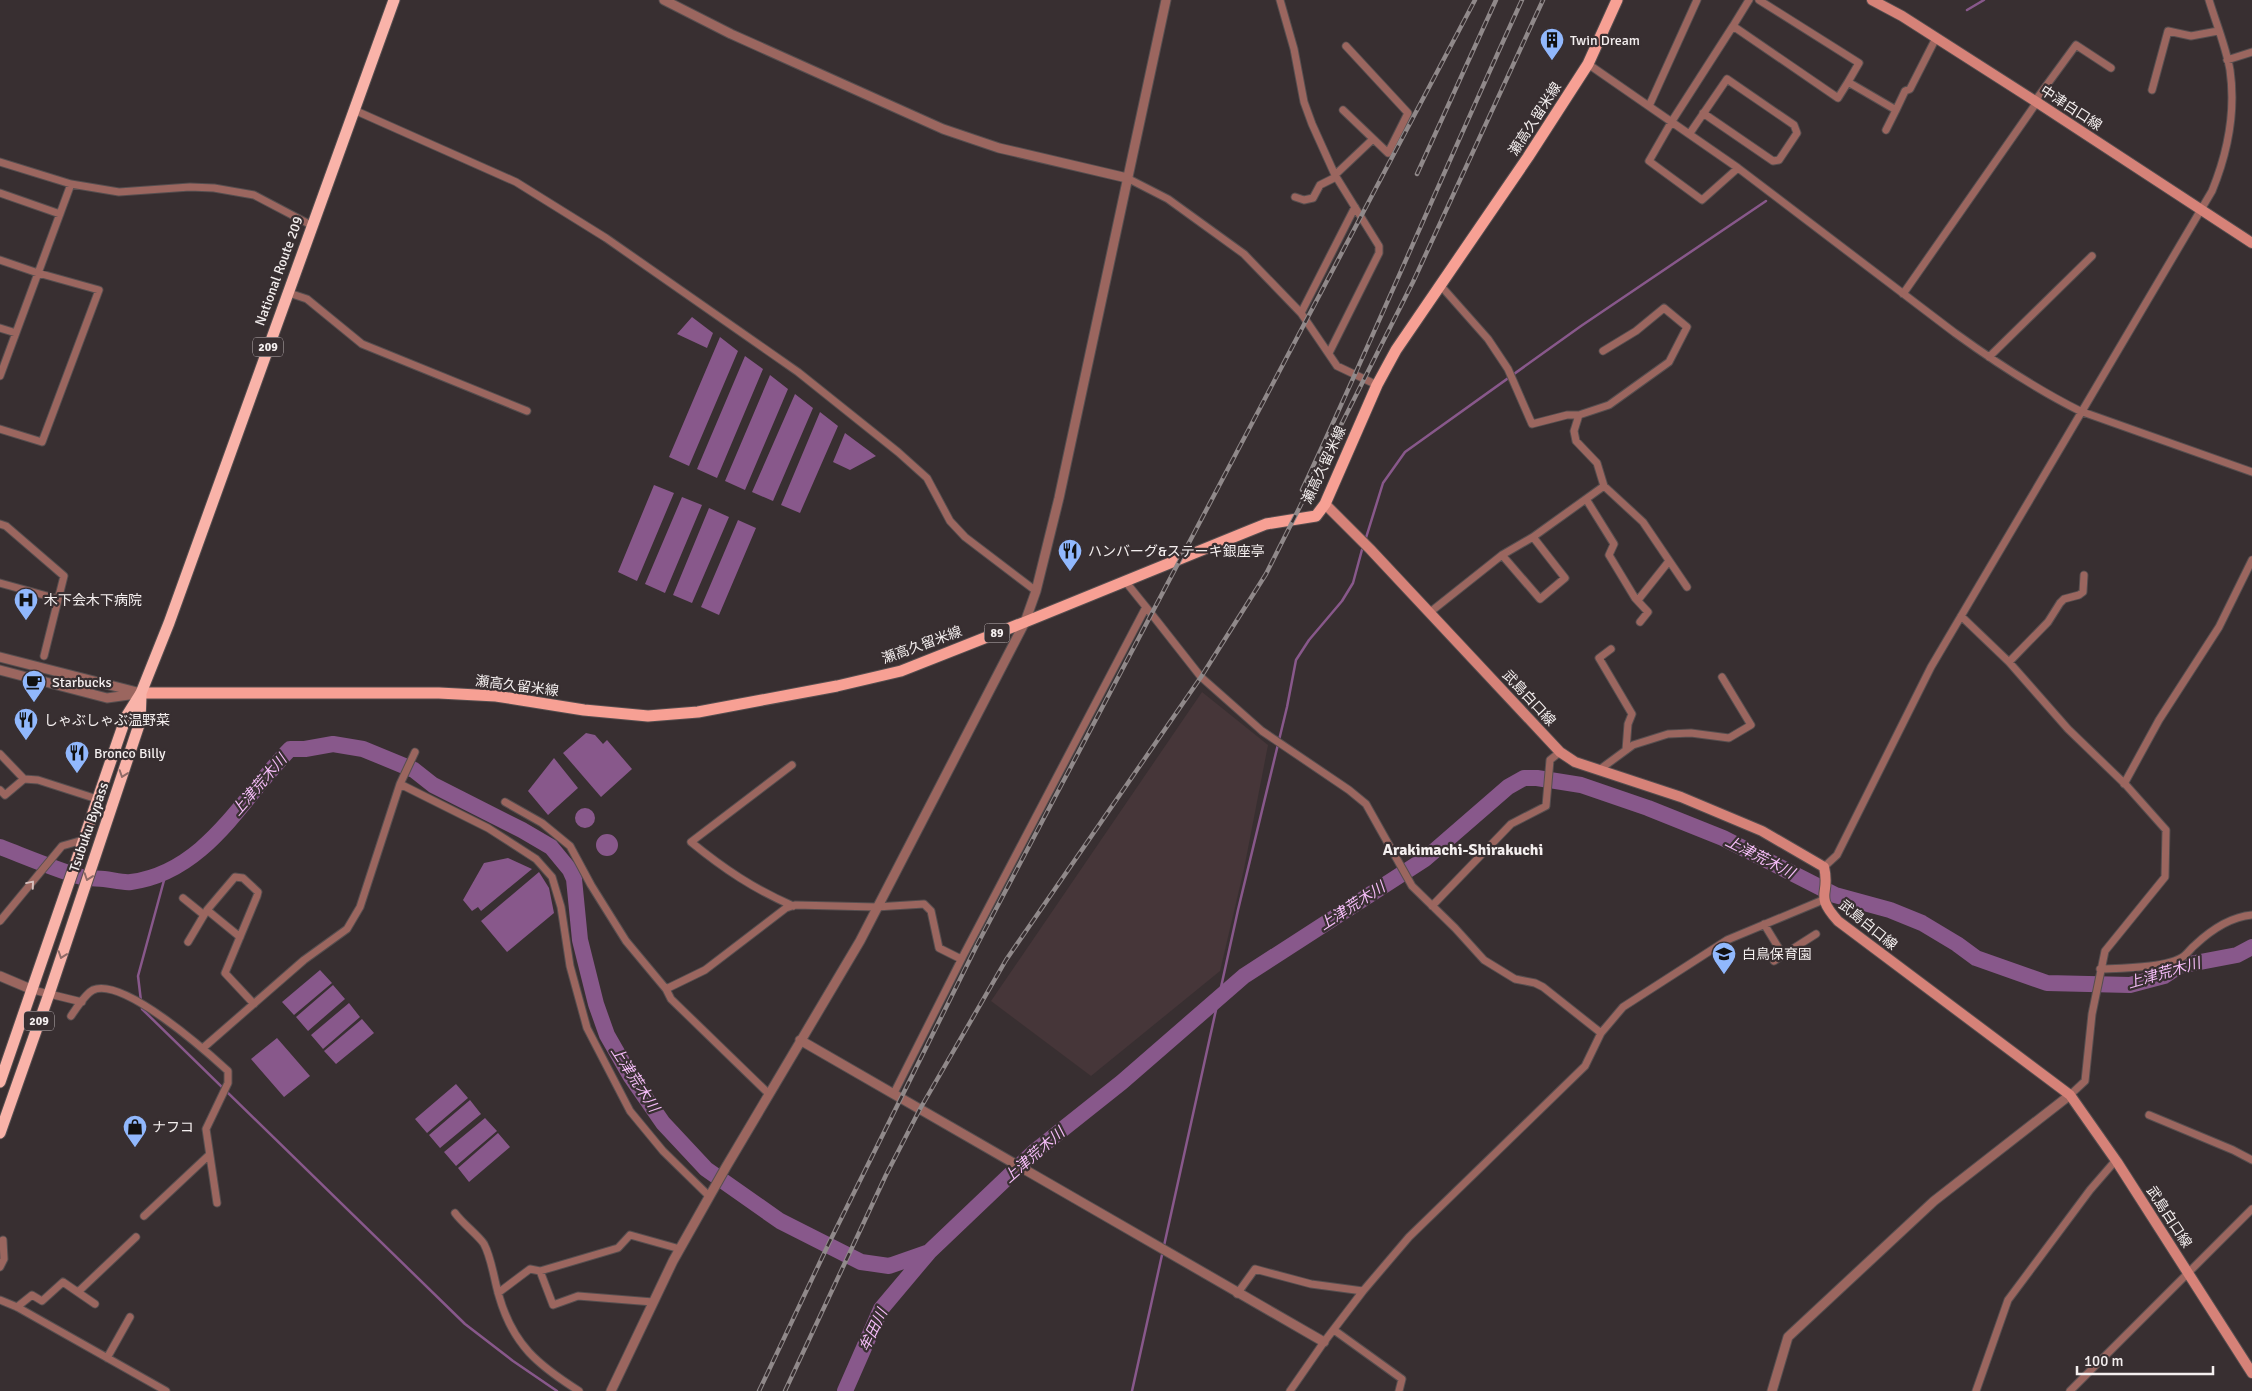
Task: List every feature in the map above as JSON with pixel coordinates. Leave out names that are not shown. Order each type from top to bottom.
[{"type":"highway","name":"National Route 209","points":[[141,693],[169,623],[289,292],[311,225],[394,0]]},
{"type":"highway","name":"Tsubuku Bypass","points":[[0,1082],[126,717],[141,693]]},
{"type":"highway","name":"Tsubuku Bypass","points":[[0,1133],[78,909],[140,722],[141,693]]},
{"type":"main road","name":"瀬高久留米線","points":[[141,693],[439,693],[496,696],[584,710],[648,716],[698,712],[837,686],[901,671],[1266,524],[1316,516],[1325,504],[1377,385],[1403,339],[1441,286],[1588,64],[1617,0]]},
{"type":"main road","name":"中津白口線","points":[[1877,1],[2036,101],[2252,243]]},
{"type":"main road","name":"武島白口線","points":[[1325,504],[1370,549],[1560,752],[1575,762],[1682,797],[1762,831],[1825,871],[1823,900],[1838,921],[2070,1095],[2116,1160],[2252,1373]]},
{"type":"street","points":[[664,0],[740,38],[943,129],[999,148],[1127,178],[1168,199],[1236,248],[1301,313],[1337,366],[1377,385]]},
{"type":"street","points":[[611,1391],[680,1248],[800,1040],[860,941],[1025,622],[1036,591],[1059,498],[1166,0]]},
{"type":"street","points":[[1280,0],[1294,49],[1304,102],[1336,176],[1379,246],[1378,253],[1329,353]]},
{"type":"street","points":[[1649,106],[1696,0]]},
{"type":"street","points":[[1738,168],[1702,200],[1649,161],[1672,121],[1749,0]]},
{"type":"street","points":[[1733,26],[1838,98],[1858,63],[1759,0]]},
{"type":"street","points":[[1825,871],[1837,855],[1862,809],[1931,666],[2200,208],[2212,191],[2221,170],[2233,115],[2227,60],[2208,0]]},
{"type":"street","points":[[2152,90],[2168,31],[2191,36],[2218,31]]},
{"type":"street","points":[[1886,130],[1905,91],[1910,89],[1936,38]]},
{"type":"street","points":[[1903,294],[2076,45],[2111,68]]},
{"type":"street","points":[[1343,110],[1388,153],[1408,113],[1346,46]]},
{"type":"street","points":[[2227,60],[2252,52]]},
{"type":"street","points":[[1588,64],[1738,168],[1989,357],[2056,399],[2080,412],[2252,472]]},
{"type":"street","points":[[1690,133],[1703,113],[1727,79],[1794,125],[1797,133],[1779,160],[1773,161],[1703,113]]},
{"type":"street","points":[[1848,82],[1896,110]]},
{"type":"street","points":[[354,110],[516,182],[606,238],[798,372],[898,452],[927,478],[950,521],[965,538],[1036,591]]},
{"type":"street","points":[[1296,197],[1304,200],[1313,198],[1320,185],[1336,176],[1373,139]]},
{"type":"street","points":[[0,162],[71,184],[119,192],[214,188],[254,196],[311,225]]},
{"type":"street","points":[[0,376],[71,184]]},
{"type":"street","points":[[0,193],[60,214]]},
{"type":"street","points":[[1301,313],[1355,206]]},
{"type":"street","points":[[1989,357],[2092,256]]},
{"type":"street","points":[[0,260],[99,290],[42,442],[0,429]]},
{"type":"street","points":[[1441,286],[1488,339],[1508,369],[1532,424],[1567,414],[1579,415],[1609,405],[1669,362],[1687,327],[1664,308],[1636,331],[1604,351]]},
{"type":"street","points":[[289,292],[307,299],[362,344],[527,411]]},
{"type":"street","points":[[0,328],[16,333]]},
{"type":"street","points":[[1579,415],[1574,431],[1576,441],[1597,463],[1604,486],[1643,522],[1687,587]]},
{"type":"street","points":[[1429,613],[1502,555],[1533,537],[1604,486]]},
{"type":"street","points":[[1586,499],[1614,544],[1609,555],[1648,612],[1640,622]]},
{"type":"street","points":[[0,524],[6,526],[64,576],[44,656]]},
{"type":"street","points":[[1502,555],[1540,599],[1565,578],[1533,537]]},
{"type":"street","points":[[2124,784],[2159,720],[2219,627],[2249,574],[2252,560]]},
{"type":"street","points":[[1638,600],[1669,562]]},
{"type":"street","points":[[2009,662],[2048,622],[2060,602],[2064,599],[2079,596],[2083,592],[2084,575]]},
{"type":"street","points":[[1125,581],[1201,677],[1262,731],[1349,790],[1366,804],[1412,886],[1484,960],[1515,979],[1535,983],[1543,987],[1601,1033]]},
{"type":"street","points":[[0,583],[58,599]]},
{"type":"street","points":[[894,1093],[1146,607]]},
{"type":"street","points":[[1772,1391],[1788,1337],[1934,1201],[2070,1095],[2085,1081],[2094,1008],[2105,951],[2164,877],[2166,830],[2124,784],[2068,729],[2009,662],[1961,616]]},
{"type":"street","points":[[1611,649],[1599,658],[1632,714],[1628,724],[1626,750]]},
{"type":"street","points":[[0,657],[141,693]]},
{"type":"street","points":[[0,670],[107,698],[141,693]]},
{"type":"street","points":[[1599,770],[1633,745],[1668,734],[1691,732],[1729,738],[1751,725],[1722,677]]},
{"type":"street","points":[[203,1048],[304,960],[347,929],[360,907],[400,784],[415,752]]},
{"type":"street","points":[[1432,906],[1510,824],[1546,806],[1550,760],[1560,752]]},
{"type":"street","points":[[0,754],[24,779],[38,780],[97,799]]},
{"type":"street","points":[[792,765],[691,842],[761,892],[793,906]]},
{"type":"street","points":[[0,790],[5,796],[24,779]]},
{"type":"street","points":[[400,784],[488,828],[536,859],[552,877],[562,907],[570,966],[586,1028],[630,1111],[663,1151],[709,1196]]},
{"type":"street","points":[[505,802],[542,823],[570,846],[591,886],[626,941],[666,989],[671,999],[769,1094]]},
{"type":"street","points":[[0,921],[62,846],[83,840]]},
{"type":"street","points":[[188,942],[205,912],[235,877],[243,878],[258,892],[225,974],[254,1004]]},
{"type":"street","points":[[183,898],[240,937]]},
{"type":"street","points":[[1290,1391],[1363,1291],[1409,1237],[1585,1066],[1601,1033],[1623,1007],[1727,940],[1823,900]]},
{"type":"street","points":[[666,989],[705,970],[786,908],[793,906],[878,907],[924,904],[931,911],[939,948],[962,959]]},
{"type":"street","points":[[2100,973],[2149,966],[2178,959],[2183,957],[2209,932],[2231,920],[2252,914]]},
{"type":"street","points":[[1764,924],[1783,955]]},
{"type":"street","points":[[1774,961],[1816,934]]},
{"type":"street","points":[[0,976],[33,990],[82,1002]]},
{"type":"street","points":[[71,1016],[92,991],[106,988],[154,1010],[203,1048],[228,1071],[228,1083],[206,1129],[217,1203]]},
{"type":"street","points":[[800,1040],[1237,1294],[1324,1342]]},
{"type":"street","points":[[2149,1115],[2252,1160]]},
{"type":"street","points":[[144,1216],[209,1155]]},
{"type":"street","points":[[1976,1391],[2008,1300],[2090,1190],[2116,1160]]},
{"type":"street","points":[[2070,1391],[2252,1209]]},
{"type":"street","points":[[455,1213],[465,1226],[483,1243],[498,1293],[516,1336],[526,1351],[542,1367],[579,1391]]},
{"type":"street","points":[[498,1293],[530,1269],[540,1271],[618,1248],[630,1235],[680,1248]]},
{"type":"street","points":[[78,1292],[136,1236]]},
{"type":"street","points":[[0,1267],[4,1259],[3,1240]]},
{"type":"street","points":[[1237,1294],[1255,1269],[1311,1284],[1363,1291]]},
{"type":"street","points":[[540,1271],[553,1305],[578,1296],[653,1302]]},
{"type":"street","points":[[17,1307],[32,1295],[42,1300],[63,1282],[95,1304]]},
{"type":"street","points":[[0,1300],[17,1307],[107,1358],[154,1388],[166,1391]]},
{"type":"street","points":[[107,1358],[130,1317]]},
{"type":"street","points":[[1334,1330],[1402,1379],[1399,1391]]},
{"type":"shaded area","points":[[692,317],[713,333],[707,348],[677,334]]},
{"type":"shaded area","points":[[720,337],[738,351],[689,466],[669,457]]},
{"type":"shaded area","points":[[745,356],[763,369],[717,478],[697,469]]},
{"type":"shaded area","points":[[770,375],[788,389],[745,490],[725,481]]},
{"type":"shaded area","points":[[795,394],[813,408],[773,501],[752,492]]},
{"type":"shaded area","points":[[820,412],[838,426],[800,513],[781,505]]},
{"type":"shaded area","points":[[845,433],[876,456],[850,470],[833,462]]},
{"type":"shaded area","points":[[654,485],[674,493],[637,581],[618,572]]},
{"type":"shaded area","points":[[682,497],[702,505],[665,593],[645,584]]},
{"type":"shaded area","points":[[709,508],[729,517],[692,603],[673,595]]},
{"type":"shaded area","points":[[738,520],[756,528],[719,615],[701,607]]},
{"type":"shaded area","points":[[1202,692],[1268,745],[1244,869],[1220,971],[1091,1076],[991,1001]]},
{"type":"shaded area","points":[[586,733],[595,735],[603,744],[607,740],[632,769],[601,797],[563,753]]},
{"type":"shaded area","points":[[554,758],[578,788],[548,815],[528,791]]},
{"type":"shaded area","points":[[585,808],[592,811],[595,818],[592,825],[585,828],[578,825],[575,818],[578,811]]},
{"type":"shaded area","points":[[607,834],[615,837],[618,845],[615,853],[607,856],[599,853],[596,845],[599,837]]},
{"type":"shaded area","points":[[508,858],[532,869],[481,911],[478,907],[472,911],[463,900],[484,863]]},
{"type":"shaded area","points":[[539,872],[549,888],[554,913],[507,952],[481,921]]},
{"type":"shaded area","points":[[320,970],[332,983],[294,1015],[282,1002]]},
{"type":"shaded area","points":[[333,985],[345,999],[308,1031],[296,1017]]},
{"type":"shaded area","points":[[349,1003],[360,1017],[323,1049],[311,1035]]},
{"type":"shaded area","points":[[362,1019],[374,1033],[336,1064],[324,1051]]},
{"type":"shaded area","points":[[277,1038],[310,1076],[284,1097],[251,1059]]},
{"type":"shaded area","points":[[456,1084],[468,1098],[427,1133],[415,1119]]},
{"type":"shaded area","points":[[470,1100],[481,1114],[440,1148],[429,1135]]},
{"type":"shaded area","points":[[485,1118],[497,1131],[456,1166],[444,1152]]},
{"type":"shaded area","points":[[498,1133],[510,1147],[469,1182],[458,1168]]},
{"type":"waterway","points":[[1967,10],[1984,0]]},
{"type":"waterway","points":[[1365,541],[1383,483],[1405,452],[1581,326],[1766,201]]},
{"type":"waterway","points":[[1132,1391],[1238,910],[1287,707],[1296,660],[1309,640],[1342,601],[1353,583],[1363,546]]},
{"type":"waterway","name":"上津荒木川","points":[[0,847],[81,877],[131,882],[157,875],[181,864],[202,848],[221,830],[290,749],[305,749],[333,744],[363,749],[414,770],[433,785],[522,830],[551,847],[570,870],[574,879],[580,940],[596,1004],[607,1035],[631,1077],[663,1123],[706,1169],[780,1221],[861,1262],[889,1266],[929,1252],[1034,1152],[1122,1082],[1244,976],[1425,859],[1508,787],[1524,778],[1537,778],[1581,785],[1648,808],[1723,838],[1835,895],[1890,910],[1922,923],[1976,958],[2047,983],[2130,985],[2164,976],[2179,966],[2237,955],[2252,947]]},
{"type":"waterway","points":[[141,1001],[138,976],[166,873]]},
{"type":"waterway","points":[[142,1006],[142,1009],[465,1324],[513,1361],[557,1391]]},
{"type":"waterway","name":"牟田川","points":[[845,1391],[881,1309],[929,1252]]},
{"type":"railway","points":[[759,1391],[829,1243],[977,945],[1475,0]]},
{"type":"railway","points":[[1417,174],[1496,0]]},
{"type":"railway","points":[[1302,490],[1522,0]]},
{"type":"railway","points":[[785,1391],[886,1175],[920,1109],[1006,960],[1201,677],[1266,574],[1413,282],[1543,0]]},
{"type":"place","name":"Twin Dream","points":[[1552,61]]},
{"type":"place","name":"ハンバーグ&ステーキ銀座亭","points":[[1070,572]]},
{"type":"place","name":"木下会木下病院","points":[[26,621]]},
{"type":"place","name":"Starbucks","points":[[34,703]]},
{"type":"place","name":"しゃぶしゃぶ温野菜","points":[[26,741]]},
{"type":"place","name":"Bronco Billy","points":[[77,774]]},
{"type":"place","name":"白鳥保育園","points":[[1724,975]]},
{"type":"place","name":"ナフコ","points":[[135,1148]]},
{"type":"district","name":"Arakimachi-Shirakuchi","points":[[1463,850]]}]
